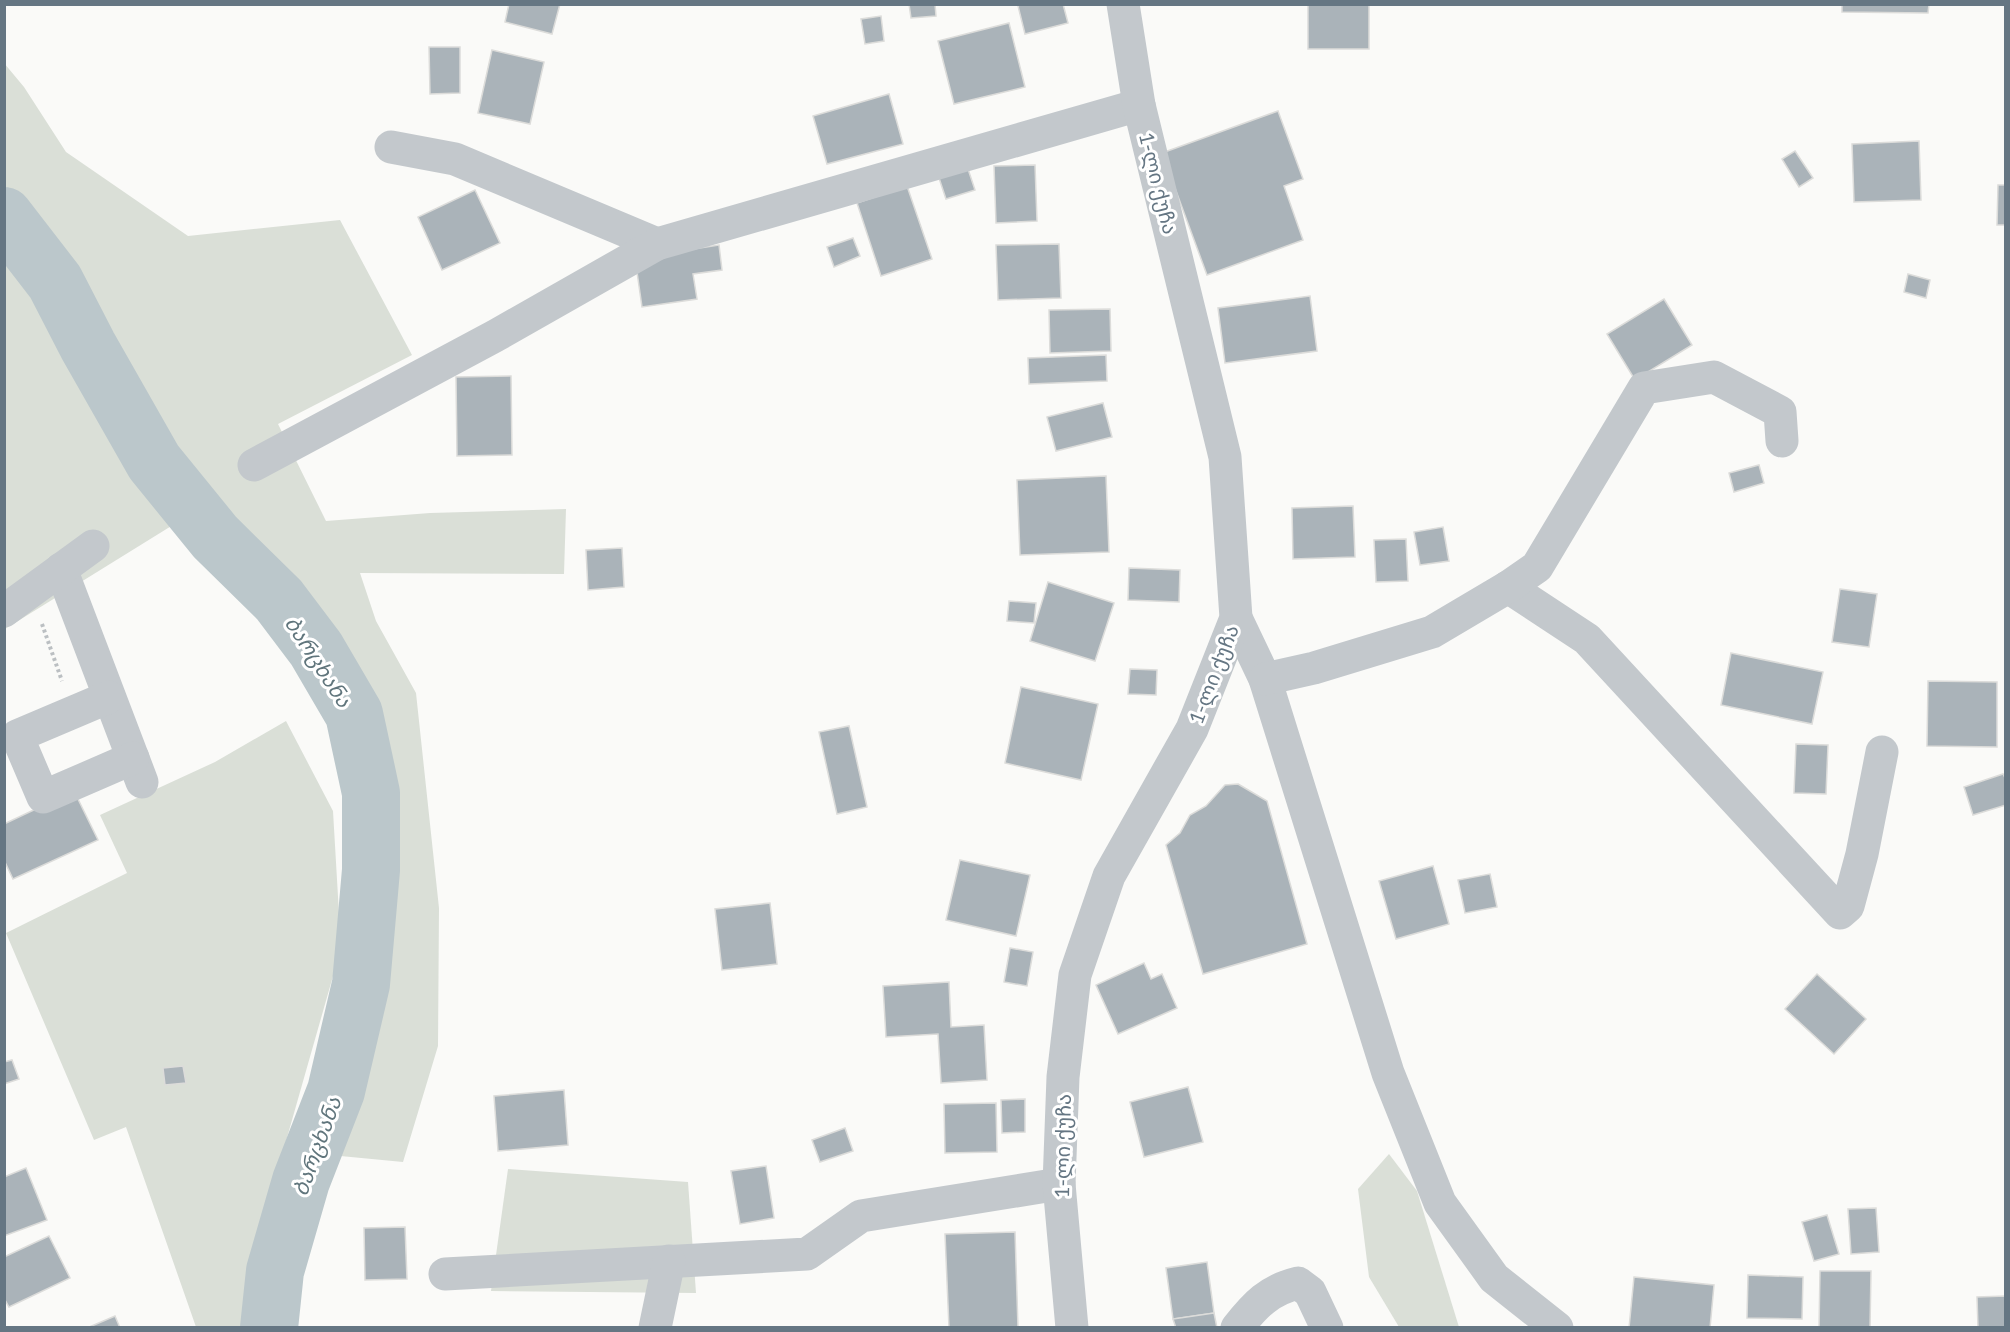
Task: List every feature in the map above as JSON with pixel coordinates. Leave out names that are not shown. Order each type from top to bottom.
[{"type":"street","name":"1-ლი ქუჩა","points":[[1072,1328],[1059,1184],[1063,1077],[1076,975],[1110,876],[1192,729],[1236,618],[1225,457],[1139,105],[1123,4]]},
{"type":"street","points":[[254,465],[495,336],[657,244],[1139,105]]},
{"type":"street","points":[[391,147],[455,159],[657,244]]},
{"type":"street","points":[[1264,679],[1314,668],[1432,632],[1537,567],[1644,388],[1714,377],[1780,412],[1782,441]]},
{"type":"street","points":[[4,611],[93,546]]},
{"type":"street","points":[[61,569],[137,770],[43,797],[17,736],[109,697]]},
{"type":"street","points":[[1508,587],[1587,639],[1840,913],[1848,906],[1862,854],[1882,752]]},
{"type":"street","points":[[1236,618],[1264,679],[1388,1073],[1440,1203],[1494,1278],[1557,1328]]},
{"type":"street","points":[[445,1274],[807,1254],[861,1216],[1059,1184]]},
{"type":"street","points":[[655,1328],[669,1261]]},
{"type":"street","points":[[1237,1328],[1256,1304],[1282,1286],[1298,1282],[1310,1292],[1327,1328]]},
{"type":"path","points":[[31,592],[73,712]]},
{"type":"shaded area","points":[[4,63],[24,87],[66,152],[188,236],[340,220],[412,355],[278,424],[326,521],[430,513],[566,509],[564,574],[360,573],[376,621],[416,693],[439,908],[438,1046],[403,1162],[330,1155],[368,1026],[388,910],[393,792],[376,717],[351,669],[236,522],[149,420],[84,277],[5,186]]},
{"type":"shaded area","points":[[5,243],[38,279],[133,456],[181,520],[5,629]]},
{"type":"shaded area","points":[[286,721],[333,811],[341,948],[253,1257],[244,1327],[196,1327],[126,1127],[94,1140],[6,933],[127,873],[100,815],[215,762]]},
{"type":"shaded area","points":[[1389,1154],[1417,1191],[1459,1327],[1399,1327],[1369,1277],[1358,1189]]},
{"type":"shaded area","points":[[508,1169],[688,1182],[696,1293],[491,1291]]},
{"type":"building","points":[[509,4],[560,4],[552,34],[505,22]]},
{"type":"building","points":[[909,4],[935,4],[936,16],[911,18]]},
{"type":"building","points":[[1022,4],[1063,4],[1068,23],[1025,34],[1018,6]]},
{"type":"building","points":[[1308,4],[1369,4],[1369,49],[1308,49]]},
{"type":"building","points":[[1842,4],[1929,4],[1928,13],[1842,12]]},
{"type":"building","points":[[881,16],[884,41],[865,44],[861,19]]},
{"type":"building","points":[[1009,23],[1025,87],[954,104],[938,41]]},
{"type":"building","points":[[429,47],[460,47],[460,93],[430,94]]},
{"type":"building","points":[[492,50],[544,62],[530,124],[478,113]]},
{"type":"building","points":[[889,94],[903,144],[827,164],[813,116]]},
{"type":"building","points":[[1278,111],[1303,179],[1284,186],[1303,240],[1207,275],[1162,153]]},
{"type":"building","points":[[1919,141],[1921,200],[1854,202],[1852,144]]},
{"type":"building","points":[[1795,151],[1813,178],[1799,187],[1782,159]]},
{"type":"building","points":[[966,163],[975,190],[946,199],[937,172]]},
{"type":"building","points":[[1035,165],[1037,221],[996,223],[994,166]]},
{"type":"building","points":[[1998,185],[2006,185],[2006,225],[1997,225]]},
{"type":"building","points":[[907,186],[932,259],[881,276],[857,203]]},
{"type":"building","points":[[475,190],[500,243],[442,270],[418,217]]},
{"type":"building","points":[[853,238],[860,256],[834,267],[827,247]]},
{"type":"building","points":[[1059,244],[1061,298],[998,300],[996,245]]},
{"type":"building","points":[[719,245],[722,270],[693,274],[697,299],[642,307],[635,258]]},
{"type":"building","points":[[1908,274],[1930,280],[1926,298],[1904,292]]},
{"type":"building","points":[[1310,296],[1317,351],[1225,363],[1218,308]]},
{"type":"building","points":[[1664,299],[1692,345],[1635,380],[1607,334]]},
{"type":"building","points":[[1110,309],[1111,351],[1050,353],[1049,310]]},
{"type":"building","points":[[1106,355],[1107,381],[1029,384],[1028,358]]},
{"type":"building","points":[[511,376],[512,455],[457,456],[456,377]]},
{"type":"building","points":[[1103,403],[1112,437],[1056,451],[1047,417]]},
{"type":"building","points":[[1759,465],[1764,483],[1734,492],[1729,473]]},
{"type":"building","points":[[1106,476],[1109,552],[1020,555],[1017,480]]},
{"type":"building","points":[[1353,506],[1355,557],[1293,559],[1292,508]]},
{"type":"building","points":[[1443,527],[1449,561],[1420,565],[1414,532]]},
{"type":"building","points":[[1406,539],[1408,581],[1376,582],[1374,540]]},
{"type":"building","points":[[622,548],[624,587],[588,590],[586,550]]},
{"type":"building","points":[[1129,568],[1180,570],[1179,602],[1128,600]]},
{"type":"building","points":[[1048,582],[1114,603],[1095,661],[1030,641]]},
{"type":"building","points":[[1840,589],[1877,594],[1869,647],[1832,642]]},
{"type":"building","points":[[1009,601],[1036,603],[1034,623],[1007,621]]},
{"type":"building","points":[[1731,653],[1823,672],[1812,724],[1721,705]]},
{"type":"building","points":[[1130,669],[1157,670],[1156,695],[1128,694]]},
{"type":"building","points":[[1928,681],[1997,682],[1997,747],[1927,746]]},
{"type":"building","points":[[1021,687],[1098,704],[1081,780],[1005,763]]},
{"type":"building","points":[[849,726],[867,807],[837,814],[819,732]]},
{"type":"building","points":[[1796,744],[1828,745],[1826,794],[1794,793]]},
{"type":"building","points":[[2003,774],[2006,780],[2006,805],[1973,815],[1964,787]]},
{"type":"building","points":[[1238,784],[1267,801],[1307,944],[1203,974],[1166,845],[1180,833],[1190,815],[1206,806],[1225,785]]},
{"type":"building","points":[[74,791],[98,840],[13,879],[4,860],[4,824]]},
{"type":"building","points":[[960,860],[1030,875],[1016,936],[946,920]]},
{"type":"building","points":[[1433,866],[1449,924],[1396,939],[1379,881]]},
{"type":"building","points":[[1490,874],[1497,907],[1465,913],[1458,880]]},
{"type":"building","points":[[770,903],[777,964],[722,970],[715,909]]},
{"type":"building","points":[[1010,948],[1033,952],[1027,986],[1004,982]]},
{"type":"building","points":[[1144,963],[1151,979],[1162,974],[1177,1008],[1118,1034],[1096,985]]},
{"type":"building","points":[[1817,974],[1866,1019],[1834,1054],[1785,1009]]},
{"type":"building","points":[[949,982],[951,1027],[984,1025],[987,1080],[941,1083],[938,1034],[886,1037],[883,986]]},
{"type":"building","points":[[12,1060],[19,1079],[4,1084],[4,1062]]},
{"type":"building","points":[[183,1066],[186,1083],[165,1085],[163,1068]]},
{"type":"building","points":[[1188,1087],[1203,1142],[1144,1157],[1130,1102]]},
{"type":"building","points":[[564,1090],[568,1145],[498,1151],[494,1096]]},
{"type":"building","points":[[1025,1099],[1025,1132],[1002,1133],[1001,1100]]},
{"type":"building","points":[[996,1103],[997,1152],[945,1153],[944,1104]]},
{"type":"building","points":[[845,1128],[853,1151],[820,1162],[812,1140]]},
{"type":"building","points":[[766,1166],[774,1218],[740,1224],[731,1171]]},
{"type":"building","points":[[26,1168],[47,1220],[4,1236],[4,1177]]},
{"type":"building","points":[[1876,1208],[1879,1252],[1851,1254],[1848,1209]]},
{"type":"building","points":[[1827,1215],[1839,1254],[1814,1261],[1802,1222]]},
{"type":"building","points":[[405,1227],[407,1279],[365,1280],[364,1228]]},
{"type":"building","points":[[1015,1232],[1018,1328],[949,1328],[945,1234]]},
{"type":"building","points":[[49,1236],[70,1278],[9,1307],[4,1298],[4,1257]]},
{"type":"building","points":[[1207,1262],[1214,1313],[1173,1319],[1166,1268]]},
{"type":"building","points":[[1820,1271],[1871,1271],[1870,1328],[1819,1328]]},
{"type":"building","points":[[1748,1275],[1803,1277],[1802,1319],[1747,1318]]},
{"type":"building","points":[[1634,1277],[1714,1285],[1710,1328],[1629,1328]]},
{"type":"building","points":[[2006,1296],[2006,1328],[1978,1328],[1977,1297]]},
{"type":"building","points":[[1214,1313],[1217,1328],[1176,1328],[1173,1319]]},
{"type":"building","points":[[115,1316],[120,1328],[87,1328]]},
{"type":"waterway","name":"ბარცხანა","points":[[4,216],[55,282],[88,346],[154,462],[215,537],[279,600],[316,649],[354,714],[371,793],[371,870],[361,984],[336,1091],[301,1181],[275,1271],[269,1328]]}]
